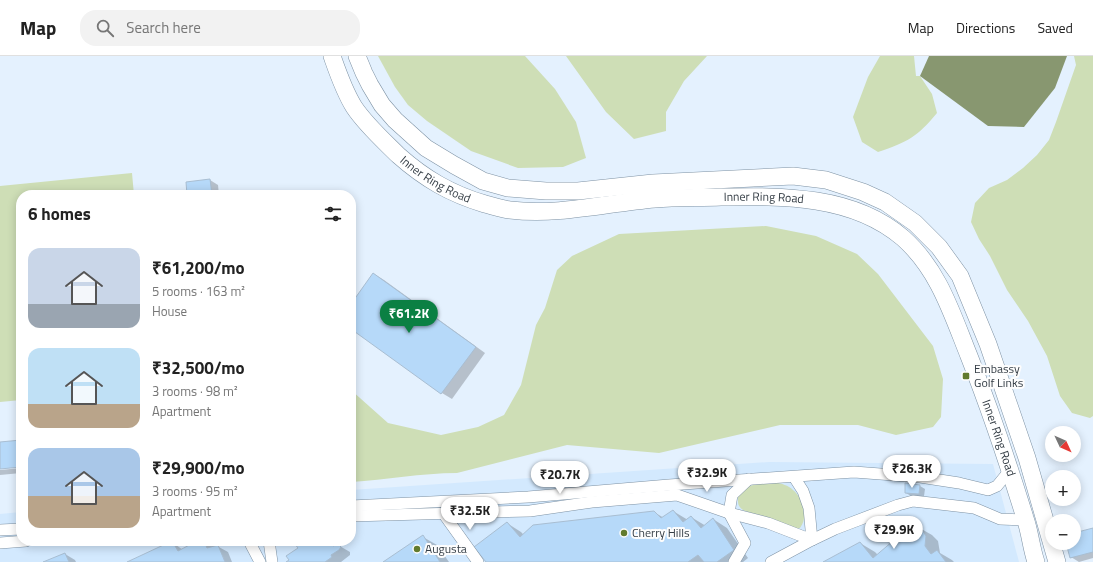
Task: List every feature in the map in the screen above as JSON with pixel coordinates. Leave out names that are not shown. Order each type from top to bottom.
[{"type":"main road","name":"Inner Ring Road","points":[[332,56],[342,86],[350,100],[378,135],[413,168],[437,184],[464,198],[507,209],[524,211],[580,209],[656,199],[768,196],[816,200],[875,218],[903,238],[923,260],[938,281],[949,304],[995,423],[1026,520],[1036,562]]},
{"type":"main road","name":"Inner Ring Road","points":[[357,56],[370,85],[382,105],[395,120],[426,148],[483,181],[508,188],[546,191],[578,191],[653,183],[793,176],[826,180],[863,192],[885,202],[915,223],[939,247],[960,276],[966,290],[988,344],[1027,458],[1057,562]]},
{"type":"street","points":[[356,506],[528,497],[854,472],[920,477],[960,483],[988,490],[997,486],[1010,470]]},
{"type":"street","points":[[794,477],[803,491],[809,508],[812,540]]},
{"type":"street","points":[[734,562],[745,543],[729,513],[732,496],[749,479]]},
{"type":"street","points":[[356,516],[530,511],[592,502],[678,495],[729,513],[768,523],[812,540]]},
{"type":"street","points":[[772,562],[835,529],[898,505],[913,502],[974,508],[1000,519],[1026,520]]},
{"type":"street","points":[[443,513],[478,562]]},
{"type":"street","points":[[0,530],[16,529]]},
{"type":"street","points":[[0,544],[16,542]]},
{"type":"street","points":[[252,546],[260,562]]},
{"type":"street","points":[[269,546],[272,562]]},
{"type":"shaded area","points":[[378,56],[525,56],[555,89],[576,122],[586,158],[563,167],[518,168],[471,151],[427,121],[408,105],[395,87]]},
{"type":"shaded area","points":[[566,56],[707,56],[684,81],[666,112],[666,131],[634,139],[606,112]]},
{"type":"shaded area","points":[[880,56],[914,56],[916,76],[920,76],[932,94],[937,113],[924,128],[905,142],[878,152],[862,142],[853,117],[868,77]]},
{"type":"shaded area","points":[[929,56],[1067,56],[1055,88],[1024,127],[988,126],[920,76]]},
{"type":"shaded area","points":[[1074,56],[1093,56],[1093,416],[1090,418],[1072,413],[1060,396],[1047,356],[1028,321],[1007,290],[971,222],[975,203],[989,188],[1007,180],[1023,168],[1037,155],[1049,140],[1076,65]]},
{"type":"shaded area","points":[[132,173],[134,190],[16,190],[16,400],[0,402],[0,186]]},
{"type":"shaded area","points":[[766,226],[816,236],[857,254],[878,274],[933,346],[943,379],[941,417],[933,427],[896,435],[858,425],[780,425],[659,453],[567,445],[457,473],[430,474],[356,482],[356,394],[388,423],[441,435],[478,427],[504,415],[521,385],[536,325],[545,308],[557,270],[572,256],[619,234]]},
{"type":"shaded area","points":[[769,462],[993,464],[1019,562],[0,562],[0,514],[16,512],[16,546],[356,546],[356,490]]},
{"type":"shaded area","points":[[775,482],[789,487],[797,493],[800,498],[804,508],[804,518],[800,528],[792,528],[745,511],[739,506],[738,496],[745,488],[758,484]]},
{"type":"building","points":[[210,179],[211,190],[187,190],[186,182]]},
{"type":"building","points":[[373,273],[476,347],[441,394],[356,333],[356,297]]},
{"type":"building","points":[[16,440],[16,467],[0,469],[0,442]]},
{"type":"building","points":[[905,483],[920,485],[919,494],[905,493]]},
{"type":"building","name":"Cherry Hills","points":[[673,510],[683,522],[691,516],[701,528],[713,518],[734,550],[717,562],[704,562],[698,555],[688,562],[486,562],[474,547],[507,522],[520,537],[533,525],[654,511],[661,518]]},
{"type":"building","points":[[907,524],[917,525],[921,528],[926,536],[925,546],[931,554],[937,550],[946,562],[823,562],[860,542],[873,558],[893,541],[893,536],[898,528]]},
{"type":"building","points":[[1093,528],[1093,552],[1070,558],[1068,550],[1081,550],[1081,531]]},
{"type":"building","name":"Augusta","points":[[423,535],[440,562],[383,562]]},
{"type":"building","points":[[161,546],[175,546],[178,551],[188,546],[206,546],[207,548],[218,546],[225,562],[127,562]]},
{"type":"building","points":[[296,546],[341,547],[325,562],[286,562],[289,560],[286,556],[298,548]]},
{"type":"building","points":[[65,553],[69,562],[43,562]]},
{"type":"place","name":"Embassy Golf Links","points":[[966,376]]},
{"type":"place","name":"Cherry Hills","points":[[624,533]]},
{"type":"place","name":"Augusta","points":[[417,549]]}]
